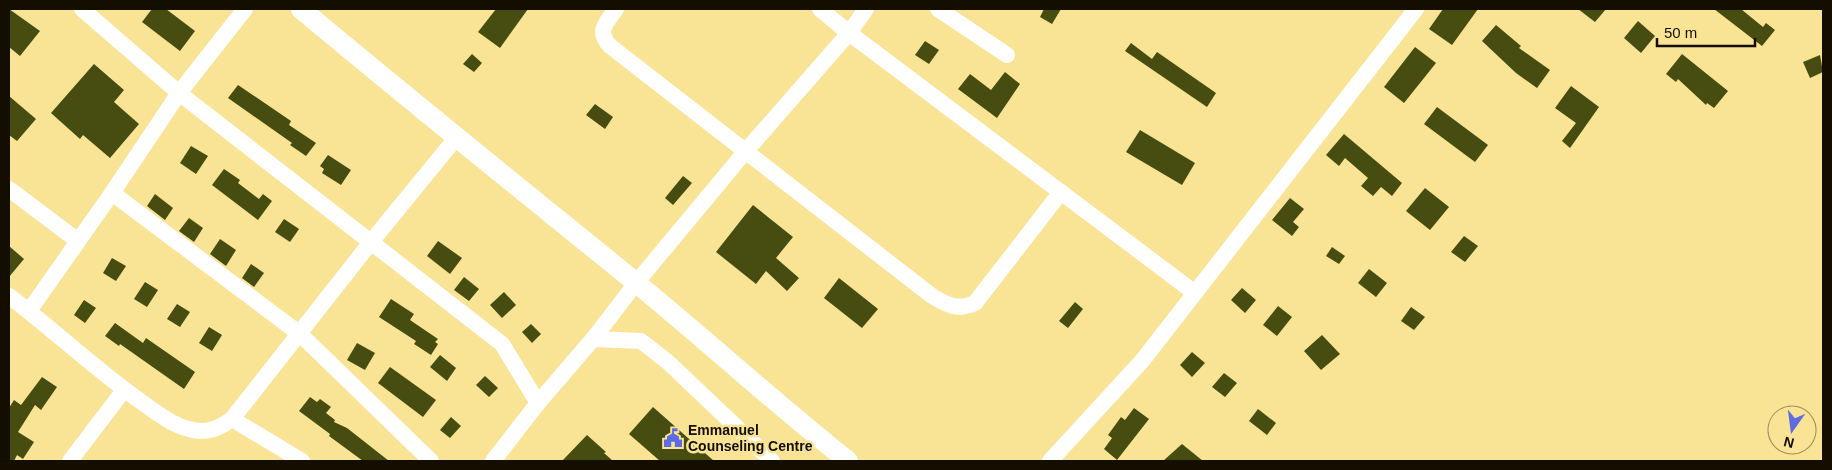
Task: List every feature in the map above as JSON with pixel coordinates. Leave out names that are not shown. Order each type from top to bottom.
[{"type":"main road","points":[[300,9],[456,138],[636,282],[789,414],[848,461]]},
{"type":"street","points":[[82,9],[178,93],[502,344],[538,403]]},
{"type":"street","points":[[29,311],[112,193],[178,93],[244,9]]},
{"type":"street","points":[[616,9],[603,29],[605,41],[932,296],[956,307],[967,307],[975,303],[1061,192]]},
{"type":"street","points":[[820,9],[849,33],[1195,293]]},
{"type":"street","points":[[493,461],[538,403],[593,339],[636,282],[745,152],[849,33],[866,9]]},
{"type":"street","points":[[938,9],[1007,56]]},
{"type":"street","points":[[1050,461],[1142,361],[1416,9]]},
{"type":"street","points":[[9,296],[124,390],[166,420],[189,430],[207,432],[232,420],[371,242],[456,138]]},
{"type":"street","points":[[9,188],[78,241]]},
{"type":"street","points":[[112,193],[300,334],[431,461]]},
{"type":"street","points":[[593,339],[641,342],[696,387],[772,461]]},
{"type":"street","points":[[70,461],[124,390]]},
{"type":"street","points":[[232,420],[292,459]]},
{"type":"building","points":[[9,9],[40,31],[20,56],[9,47]]},
{"type":"building","points":[[152,9],[166,9],[195,31],[180,51],[142,22]]},
{"type":"building","points":[[496,9],[528,9],[500,48],[478,32]]},
{"type":"building","points":[[1044,9],[1061,9],[1052,24],[1040,17]]},
{"type":"building","points":[[1443,9],[1478,9],[1452,45],[1429,29]]},
{"type":"building","points":[[1578,9],[1606,9],[1595,22]]},
{"type":"building","points":[[1714,9],[1741,9],[1763,27],[1766,23],[1775,30],[1762,46]]},
{"type":"building","points":[[1638,21],[1655,36],[1641,53],[1624,38]]},
{"type":"building","points":[[1496,25],[1521,46],[1519,48],[1550,70],[1537,88],[1516,73],[1482,41]]},
{"type":"building","points":[[925,41],[939,50],[929,64],[915,55]]},
{"type":"building","points":[[1131,43],[1152,59],[1157,52],[1216,93],[1207,107],[1125,51]]},
{"type":"building","points":[[1415,47],[1436,63],[1404,103],[1384,87]]},
{"type":"building","points":[[472,54],[482,63],[474,72],[463,64]]},
{"type":"building","points":[[1682,54],[1728,91],[1714,108],[1707,103],[1706,105],[1678,79],[1676,82],[1666,74]]},
{"type":"building","points":[[1820,55],[1823,72],[1810,78],[1803,62]]},
{"type":"building","points":[[94,64],[124,90],[114,102],[139,124],[110,158],[83,135],[80,139],[51,113]]},
{"type":"building","points":[[1005,72],[1020,84],[997,118],[958,89],[970,74],[991,90]]},
{"type":"building","points":[[238,85],[291,121],[289,125],[316,143],[306,156],[290,145],[292,143],[228,98]]},
{"type":"building","points":[[1571,86],[1599,107],[1570,148],[1562,141],[1576,123],[1555,108]]},
{"type":"building","points":[[9,96],[36,119],[17,141],[9,135]]},
{"type":"building","points":[[595,104],[613,117],[605,129],[586,115]]},
{"type":"building","points":[[1437,107],[1488,145],[1475,162],[1424,124]]},
{"type":"building","points":[[1140,130],[1195,163],[1182,185],[1126,152]]},
{"type":"building","points":[[1344,134],[1402,183],[1392,196],[1381,187],[1373,196],[1361,186],[1368,178],[1345,158],[1339,166],[1326,155]]},
{"type":"building","points":[[191,146],[208,156],[196,174],[180,163]]},
{"type":"building","points":[[328,155],[351,170],[341,185],[322,173],[324,169],[320,166]]},
{"type":"building","points":[[224,169],[240,180],[238,183],[259,199],[263,194],[272,201],[258,220],[212,185]]},
{"type":"building","points":[[683,176],[692,183],[673,205],[665,198]]},
{"type":"building","points":[[1425,188],[1449,207],[1430,230],[1406,211]]},
{"type":"building","points":[[155,194],[173,208],[165,220],[147,206]]},
{"type":"building","points":[[1290,198],[1304,209],[1293,222],[1299,227],[1292,236],[1272,220]]},
{"type":"building","points":[[753,205],[793,237],[776,258],[799,278],[787,291],[766,271],[756,284],[716,252]]},
{"type":"building","points":[[189,218],[203,228],[194,242],[179,231]]},
{"type":"building","points":[[284,219],[299,229],[290,242],[275,232]]},
{"type":"building","points":[[1464,236],[1478,246],[1465,262],[1451,252]]},
{"type":"building","points":[[220,239],[236,250],[226,266],[210,254]]},
{"type":"building","points":[[438,241],[462,258],[450,274],[427,256]]},
{"type":"building","points":[[9,246],[24,259],[9,277]]},
{"type":"building","points":[[1332,247],[1345,256],[1339,264],[1326,256]]},
{"type":"building","points":[[112,258],[126,266],[116,281],[103,273]]},
{"type":"building","points":[[251,264],[264,273],[254,287],[242,278]]},
{"type":"building","points":[[1369,269],[1387,283],[1376,297],[1358,283]]},
{"type":"building","points":[[464,277],[479,289],[469,301],[454,290]]},
{"type":"building","points":[[839,278],[878,309],[862,328],[824,298]]},
{"type":"building","points":[[145,282],[158,290],[147,307],[134,299]]},
{"type":"building","points":[[1242,288],[1256,300],[1245,313],[1231,300]]},
{"type":"building","points":[[504,292],[516,305],[502,318],[490,305]]},
{"type":"building","points":[[391,299],[414,314],[410,320],[438,339],[435,342],[438,344],[431,355],[414,344],[416,341],[379,317]]},
{"type":"building","points":[[84,300],[96,308],[85,323],[74,315]]},
{"type":"building","points":[[1075,302],[1083,309],[1068,328],[1059,321]]},
{"type":"building","points":[[177,304],[190,312],[180,327],[167,319]]},
{"type":"building","points":[[1278,306],[1292,317],[1277,336],[1263,325]]},
{"type":"building","points":[[1411,307],[1425,317],[1414,330],[1401,321]]},
{"type":"building","points":[[115,323],[143,343],[146,338],[195,372],[184,389],[120,344],[119,346],[105,336]]},
{"type":"building","points":[[531,324],[541,334],[532,343],[522,332]]},
{"type":"building","points":[[209,327],[222,335],[212,351],[199,343]]},
{"type":"building","points":[[1322,335],[1340,354],[1321,370],[1304,351]]},
{"type":"building","points":[[357,343],[375,353],[365,370],[347,360]]},
{"type":"building","points":[[1192,352],[1205,363],[1192,377],[1180,365]]},
{"type":"building","points":[[440,355],[456,368],[447,381],[430,367]]},
{"type":"building","points":[[390,367],[436,400],[423,417],[378,383]]},
{"type":"building","points":[[1224,373],[1237,383],[1225,397],[1212,387]]},
{"type":"building","points":[[485,376],[498,388],[489,397],[476,385]]},
{"type":"building","points":[[42,377],[57,387],[41,410],[35,405],[18,432],[34,442],[23,459],[17,455],[14,461],[9,461],[9,408],[14,400],[21,405]]},
{"type":"building","points":[[310,397],[317,402],[320,399],[331,407],[326,413],[335,420],[334,422],[347,428],[389,461],[363,461],[329,436],[330,434],[299,411]]},
{"type":"building","points":[[653,407],[714,461],[660,461],[629,434]]},
{"type":"building","points":[[1134,408],[1149,419],[1117,460],[1104,449],[1112,438],[1108,435],[1121,417],[1125,420]]},
{"type":"building","points":[[1258,409],[1276,423],[1267,435],[1249,421]]},
{"type":"building","points":[[451,417],[461,426],[450,438],[440,430]]},
{"type":"building","points":[[587,435],[606,452],[604,453],[613,461],[562,461]]},
{"type":"building","points":[[1182,444],[1203,461],[1163,461]]},
{"type":"place","name":"Emmanuel Counseling Centre","points":[[673,438]]}]
